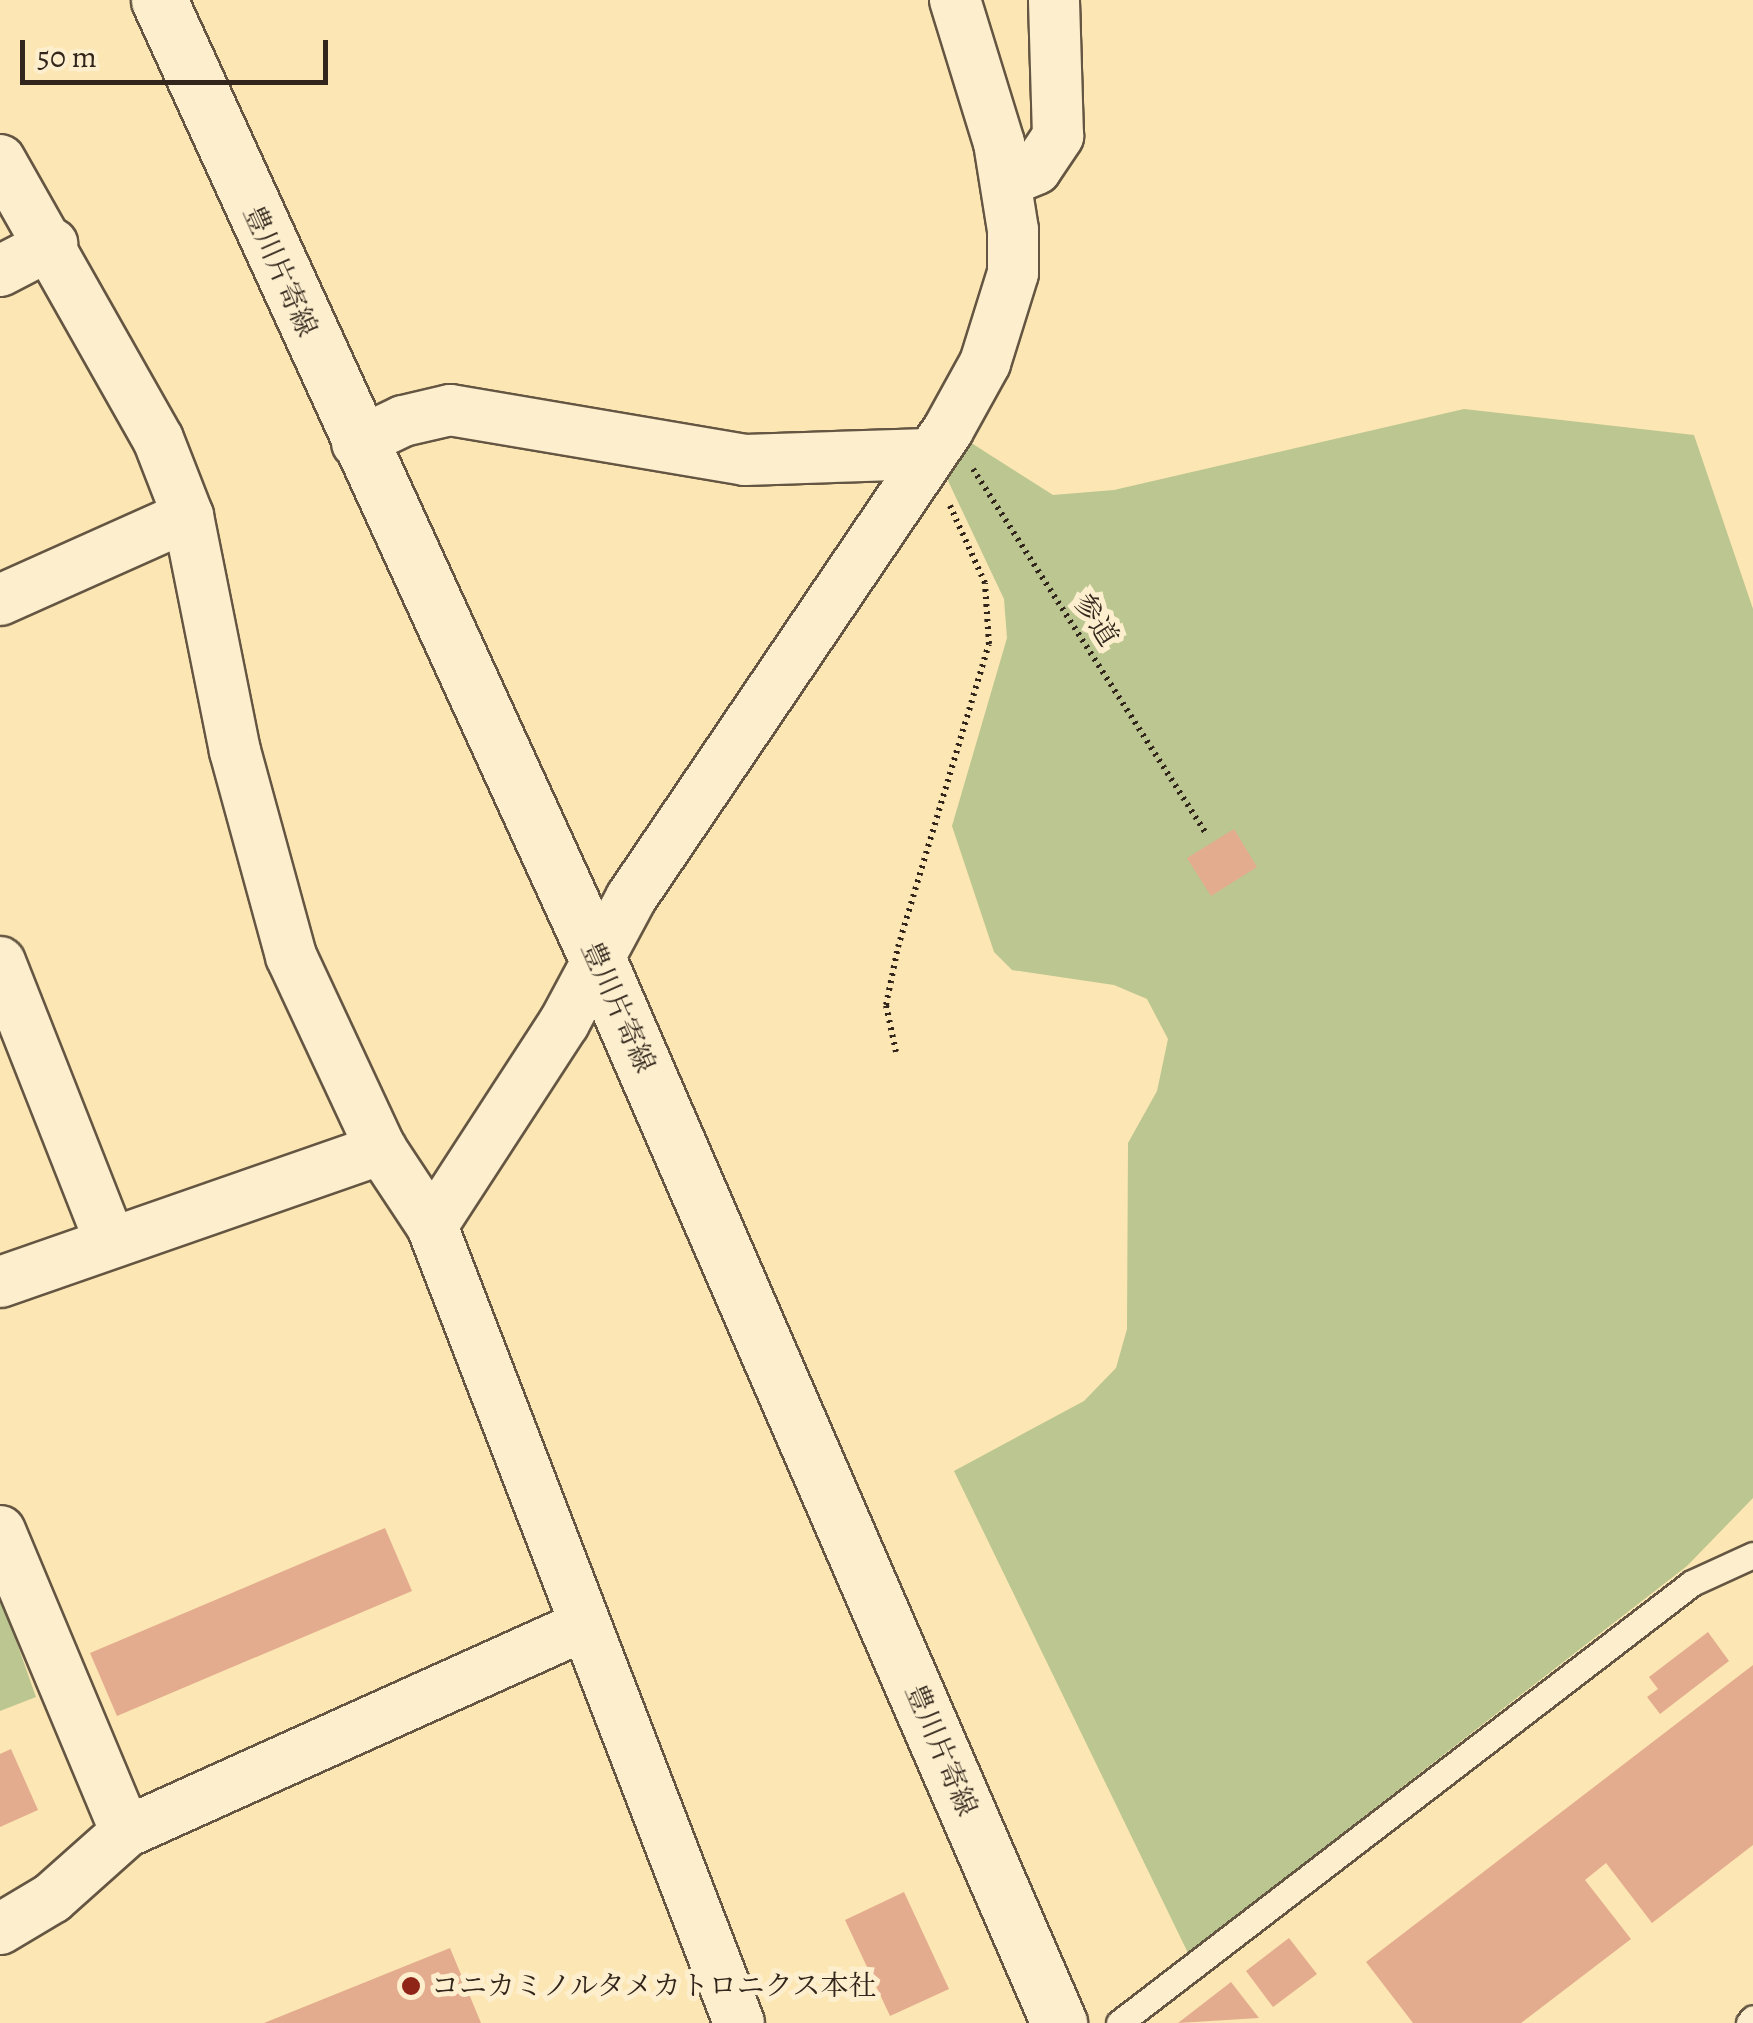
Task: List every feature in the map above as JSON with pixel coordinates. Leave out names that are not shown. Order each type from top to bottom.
[{"type":"main road","name":"豊川片寄線","points":[[160,0],[357,444],[598,960],[1059,2023]]},
{"type":"street","points":[[432,1226],[598,960],[632,898],[938,442],[1003,319],[1013,273],[1007,181],[955,0]]},
{"type":"street","points":[[1007,181],[1036,169],[1058,136],[1054,0]]},
{"type":"street","points":[[0,160],[52,244],[158,439],[188,516],[235,752],[290,956],[381,1149],[432,1226],[739,2023]]},
{"type":"street","points":[[0,271],[52,244]]},
{"type":"street","points":[[357,444],[404,421],[450,410],[745,460],[938,442]]},
{"type":"street","points":[[0,600],[188,516]]},
{"type":"street","points":[[0,962],[110,1241]]},
{"type":"street","points":[[0,1282],[381,1149]]},
{"type":"street","points":[[0,1531],[126,1832]]},
{"type":"street","points":[[0,1929],[52,1898],[126,1832],[585,1625]]},
{"type":"lane","points":[[1119,2023],[1692,1583],[1753,1554]]},
{"type":"path","name":"参道","points":[[938,442],[1206,834]]},
{"type":"path","points":[[896,1052],[886,1006],[898,947],[989,644],[985,584],[938,442]]},
{"type":"green space","points":[[1464,409],[1694,435],[1753,609],[1753,1498],[1687,1566],[1188,1953],[954,1471],[1084,1401],[1116,1368],[1127,1329],[1128,1143],[1157,1091],[1168,1039],[1147,999],[1114,985],[1012,970],[994,952],[952,826],[1007,638],[1004,599],[941,466],[965,439],[1053,495],[1114,490]]},
{"type":"green space","points":[[0,1595],[36,1697],[0,1711]]},
{"type":"building","points":[[1234,829],[1257,867],[1211,896],[1187,858]]},
{"type":"building","points":[[385,1528],[412,1591],[117,1716],[90,1653]]},
{"type":"building","points":[[1708,1632],[1729,1661],[1660,1714],[1647,1697],[1658,1689],[1649,1677]]},
{"type":"building","points":[[1753,1665],[1753,1845],[1652,1923],[1606,1863],[1585,1880],[1631,1939],[1521,2023],[1413,2023],[1366,1962]]},
{"type":"building","points":[[11,1749],[38,1810],[0,1827],[0,1754]]},
{"type":"building","points":[[904,1892],[949,1989],[890,2016],[845,1920]]},
{"type":"building","points":[[1289,1938],[1317,1974],[1273,2007],[1246,1971]]},
{"type":"building","name":"コニカミノルタメカトロニクス本社","points":[[450,1948],[481,2023],[264,2023]]},
{"type":"building","points":[[1231,1982],[1259,2018],[1178,2023]]},
{"type":"place","name":"コニカミノルタメカトロニクス本社","points":[[411,1986]]}]
